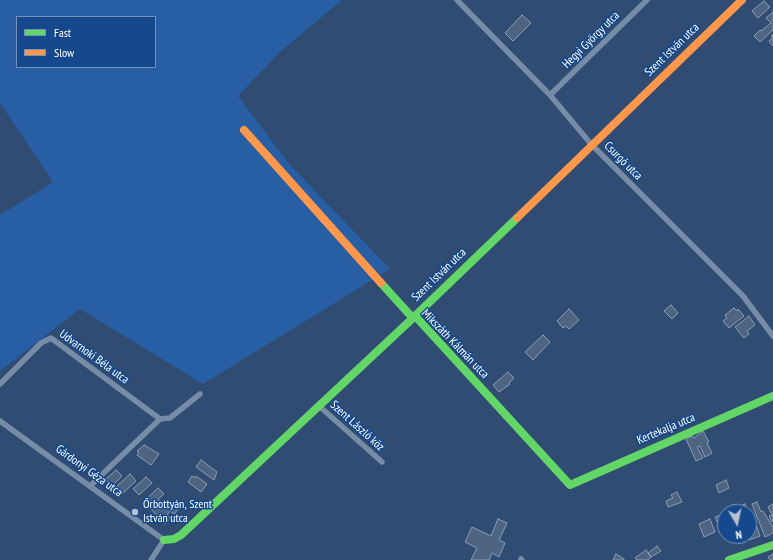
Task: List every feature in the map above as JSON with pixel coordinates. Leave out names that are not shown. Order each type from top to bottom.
[{"type":"street","name":"Csurgó utca","points":[[457,0],[550,95],[591,144],[743,296],[773,336]]},
{"type":"street","name":"Hegyi György utca","points":[[550,95],[647,0]]},
{"type":"street","name":"Szent István utca","points":[[164,540],[174,539],[181,535],[318,405],[414,317],[591,144],[742,0]]},
{"type":"street","name":"Mikszáth Kálmán utca","points":[[244,130],[414,317],[570,485]]},
{"type":"street","name":"Udvarnoki Béla utca","points":[[0,384],[41,342],[51,338],[160,419]]},
{"type":"street","points":[[90,486],[160,419],[170,418],[200,394]]},
{"type":"street","name":"Kertekalja utca","points":[[570,485],[773,396]]},
{"type":"street","name":"Szent László köz","points":[[318,405],[382,462]]},
{"type":"street","name":"Gárdonyi Géza utca","points":[[0,421],[164,540]]},
{"type":"street","points":[[151,560],[164,540]]},
{"type":"street","points":[[729,560],[754,550],[773,545]]},
{"type":"shaded area","points":[[0,0],[342,0],[280,52],[238,96],[289,164],[390,269],[203,384],[80,309],[0,371],[0,215],[53,182],[0,103]]},
{"type":"building","points":[[764,1],[770,7],[758,18],[752,11]]},
{"type":"building","points":[[773,12],[773,30],[760,42],[754,36],[771,23],[766,18]]},
{"type":"building","points":[[522,15],[531,23],[513,41],[505,33]]},
{"type":"building","points":[[773,37],[773,46],[769,41]]},
{"type":"building","points":[[671,305],[678,313],[672,319],[664,311]]},
{"type":"building","points":[[734,308],[737,311],[738,309],[744,316],[729,328],[723,321],[727,318],[725,315]]},
{"type":"building","points":[[569,309],[579,320],[569,329],[566,326],[563,328],[557,321]]},
{"type":"building","points":[[749,316],[755,325],[747,331],[749,334],[744,338],[735,327]]},
{"type":"building","points":[[543,335],[550,342],[533,360],[525,352]]},
{"type":"building","points":[[508,372],[514,378],[509,383],[510,384],[499,392],[493,385]]},
{"type":"building","points":[[703,431],[709,442],[707,443],[712,453],[705,457],[700,446],[697,447],[703,458],[696,461],[686,439],[692,436],[694,438]]},
{"type":"building","points":[[144,445],[159,454],[151,465],[137,455],[139,452],[137,451]]},
{"type":"building","points":[[201,460],[217,472],[214,480],[196,467]]},
{"type":"building","points":[[116,470],[122,476],[112,486],[105,480]]},
{"type":"building","points":[[130,474],[136,481],[122,494],[116,487]]},
{"type":"building","points":[[192,476],[195,478],[196,476],[207,484],[201,492],[188,482]]},
{"type":"building","points":[[146,477],[152,483],[139,495],[133,489]]},
{"type":"building","points":[[726,480],[729,488],[719,493],[716,485]]},
{"type":"building","points":[[158,488],[164,494],[158,499],[166,506],[170,501],[179,508],[174,514],[170,511],[167,515],[171,519],[165,524],[149,507],[148,509],[142,503]]},
{"type":"building","points":[[677,492],[682,502],[668,507],[666,501],[673,498],[671,495]]},
{"type":"building","points":[[757,502],[761,512],[763,511],[773,527],[773,533],[765,537],[757,517],[757,504],[752,504]]},
{"type":"building","points":[[773,504],[772,522],[769,516],[772,515],[768,507]]},
{"type":"building","points":[[498,519],[507,523],[499,540],[505,543],[499,557],[492,553],[489,560],[471,560],[477,548],[465,542],[472,527],[491,536]]},
{"type":"building","points":[[710,519],[715,532],[704,537],[699,524]]},
{"type":"building","points":[[757,527],[760,536],[757,537]]},
{"type":"building","points":[[657,546],[661,551],[651,557],[648,553]]},
{"type":"building","points":[[646,550],[651,557],[648,560],[637,560],[635,558]]},
{"type":"building","points":[[616,554],[624,559],[624,560],[613,560]]},
{"type":"building","points":[[773,554],[773,560],[770,560],[768,557]]},
{"type":"traffic: fast","points":[[164,540],[174,539],[181,535],[414,317],[517,218]]},
{"type":"traffic: fast","points":[[381,283],[410,315],[417,318],[570,485],[773,396]]},
{"type":"traffic: fast","points":[[729,560],[773,545]]},
{"type":"traffic: slow","points":[[517,218],[742,0]]},
{"type":"traffic: slow","points":[[244,130],[381,283]]},
{"type":"place","name":"Őrbottyán, Szent István utca","points":[[135,512]]}]
